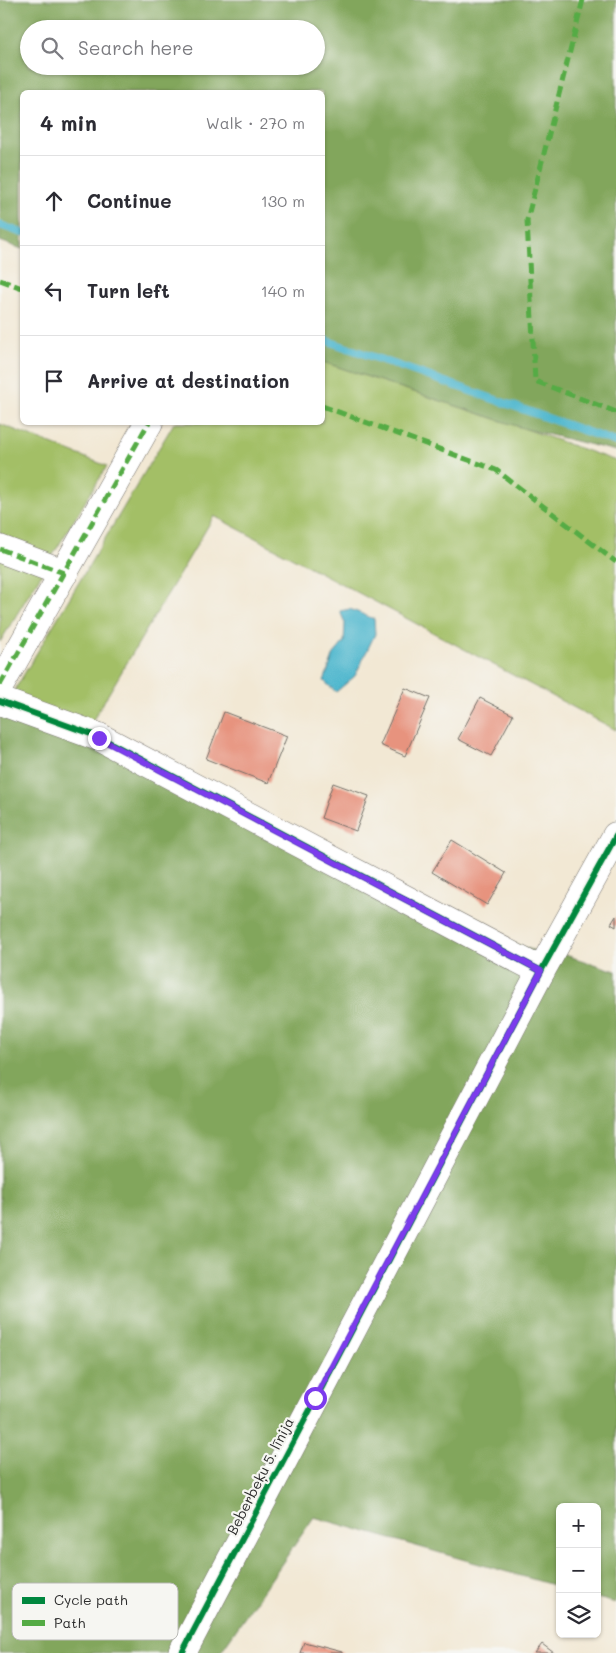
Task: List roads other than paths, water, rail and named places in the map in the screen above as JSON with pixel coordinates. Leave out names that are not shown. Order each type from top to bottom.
[{"type":"street","points":[[0,685],[147,425]]},
{"type":"street","points":[[0,549],[64,573]]},
{"type":"street","points":[[0,701],[99,738],[541,971]]},
{"type":"street","name":"Beberbeķu 5. līnija","points":[[182,1653],[541,971],[616,836]]},
{"type":"water","points":[[350,609],[374,619],[375,634],[355,676],[336,692],[324,681],[334,654],[344,642],[345,623],[340,611]]},
{"type":"waterway","points":[[0,225],[20,232]]},
{"type":"waterway","points":[[325,340],[616,442]]}]
